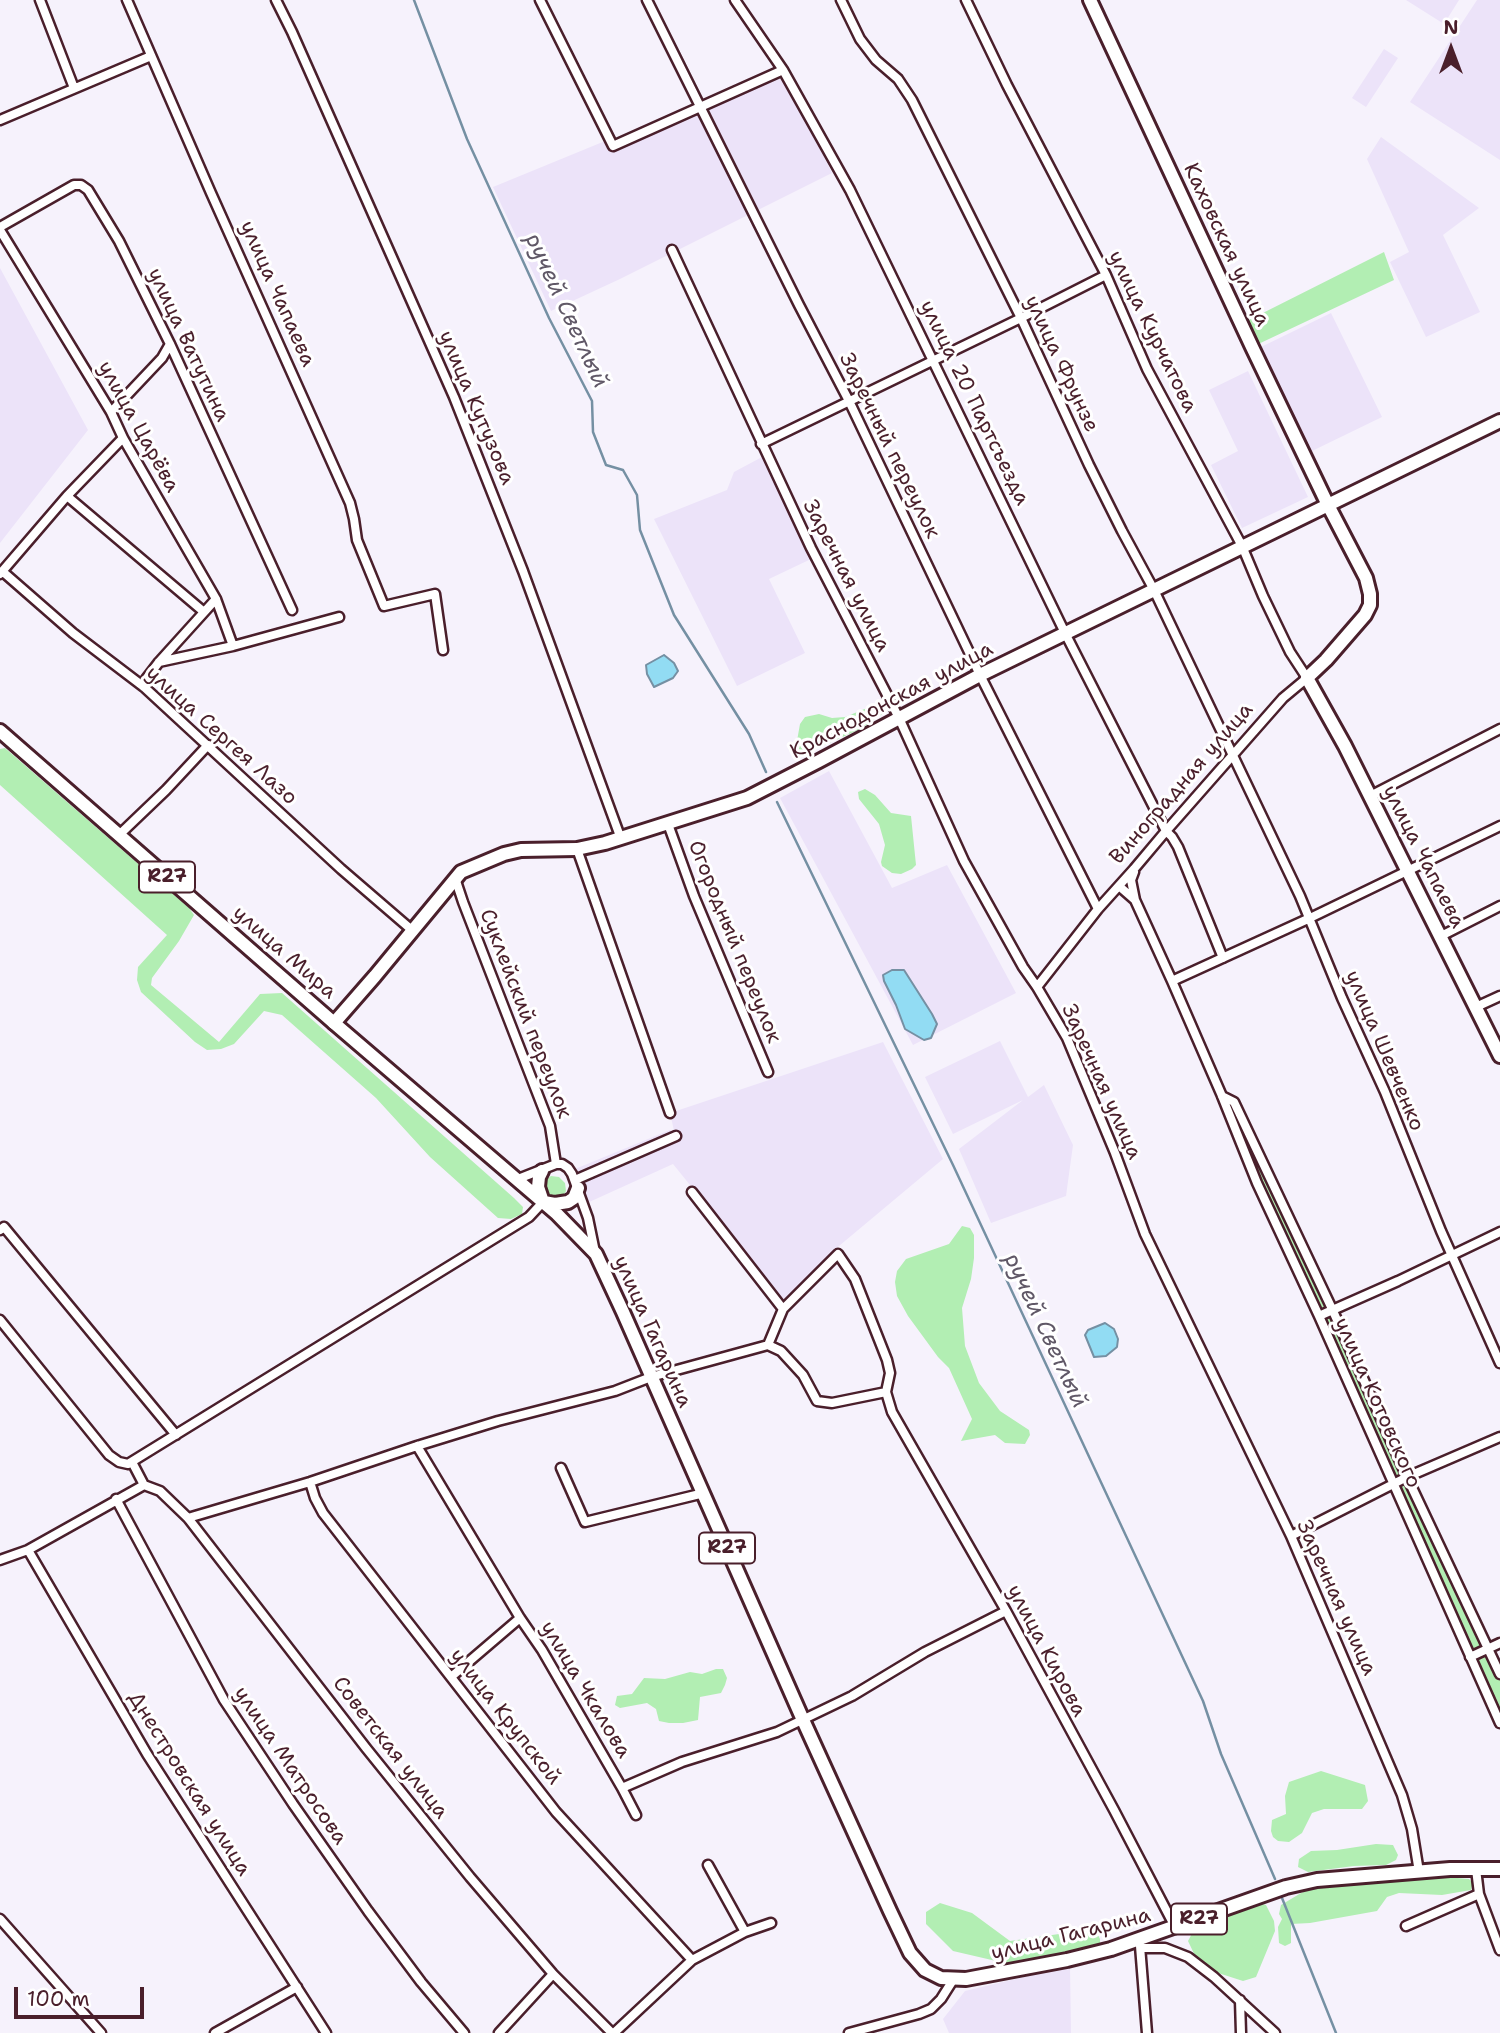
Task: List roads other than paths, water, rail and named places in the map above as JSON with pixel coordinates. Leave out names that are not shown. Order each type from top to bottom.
[{"type":"street","points":[[40,0],[74,88]]},
{"type":"street","name":"улица Чапаева","points":[[127,0],[350,503],[357,540],[384,606],[435,594],[443,650]]},
{"type":"street","name":"улица Кутузова","points":[[276,0],[454,397],[523,570],[621,839]]},
{"type":"street","points":[[540,0],[614,146],[783,70]]},
{"type":"street","name":"Заречный переулок","points":[[648,0],[849,401],[980,675],[1098,909]]},
{"type":"street","name":"улица 20 Партсъезда","points":[[735,0],[783,70],[850,190],[1065,633],[1166,831],[1178,847],[1223,958]]},
{"type":"street","name":"улица Фрунзе","points":[[841,0],[860,39],[876,60],[898,79],[912,100],[1021,318],[1089,465],[1234,754]]},
{"type":"street","name":"улица Курчатова","points":[[966,0],[1105,275],[1147,369],[1242,546],[1290,652],[1307,678]]},
{"type":"street","name":"Каховская улица","points":[[1090,0],[1328,505],[1366,578],[1370,605],[1365,615]]},
{"type":"street","points":[[0,120],[151,56]]},
{"type":"street","name":"улица Ватутина","points":[[0,228],[74,185],[81,185],[98,205],[170,344],[292,610]]},
{"type":"street","name":"улица Царёва","points":[[0,228],[111,412],[123,438],[216,599],[233,646]]},
{"type":"street","name":"Заречная улица","points":[[671,250],[811,548],[899,718],[964,861],[1023,967],[1038,987],[1067,1038],[1145,1234],[1291,1536],[1402,1795],[1412,1829],[1419,1872]]},
{"type":"street","points":[[761,444],[1105,275]]},
{"type":"street","points":[[111,412],[163,358],[170,344]]},
{"type":"street","name":"Краснодонская улица","points":[[334,1023],[455,878],[468,868],[513,852],[577,849],[621,839],[747,798],[980,675],[1500,421]]},
{"type":"street","points":[[1,572],[67,496],[123,438]]},
{"type":"street","points":[[67,496],[204,612]]},
{"type":"street","name":"улица Сергея Лазо","points":[[1,572],[73,633],[144,687],[341,869],[413,931]]},
{"type":"street","points":[[144,687],[159,662],[216,599]]},
{"type":"street","name":"Виноградная улица","points":[[1038,987],[1098,909],[1166,831],[1283,698],[1326,660],[1365,615]]},
{"type":"street","points":[[159,662],[233,646],[339,617]]},
{"type":"street","name":"улица Чапаева","points":[[1307,678],[1345,747],[1500,1056]]},
{"type":"street","points":[[1370,796],[1500,729]]},
{"type":"street","name":"улица Мира","points":[[0,731],[334,1023],[544,1202]]},
{"type":"street","points":[[119,835],[208,745]]},
{"type":"street","name":"улица Шевченко","points":[[1234,754],[1310,918],[1500,1363]]},
{"type":"street","name":"Огородный переулок","points":[[668,824],[694,896],[768,1072]]},
{"type":"street","points":[[1172,981],[1500,826]]},
{"type":"street","points":[[577,849],[670,1113]]},
{"type":"street","points":[[1135,869],[1131,880],[1135,900]]},
{"type":"street","name":"Суклейский переулок","points":[[455,878],[550,1126],[556,1164]]},
{"type":"street","name":"улица Котовского","points":[[1119,886],[1135,900],[1172,981],[1257,1183],[1500,1723]]},
{"type":"street","points":[[1441,936],[1500,906]]},
{"type":"street","points":[[1476,1007],[1500,996]]},
{"type":"street","name":"улица Котовского","points":[[1222,1097],[1234,1102],[1500,1674]]},
{"type":"street","points":[[576,1184],[676,1136]]},
{"type":"street","points":[[518,1180],[556,1164],[568,1168],[590,1226],[596,1254]]},
{"type":"street","points":[[542,1171],[538,1187],[544,1202]]},
{"type":"street","points":[[544,1202],[568,1202],[574,1198],[576,1184]]},
{"type":"street","points":[[692,1192],[783,1309],[768,1345]]},
{"type":"street","points":[[0,1320],[109,1455],[128,1464],[529,1217],[544,1202]]},
{"type":"street","name":"улица Гагарина","points":[[544,1202],[596,1254],[909,1953],[919,1966],[930,1974],[953,1980],[992,1975],[1139,1944],[1159,1933],[1304,1882],[1498,1868]]},
{"type":"street","points":[[0,1230],[4,1227],[176,1435]]},
{"type":"street","points":[[1319,1316],[1500,1232]]},
{"type":"street","name":"улица Кирова","points":[[783,1309],[838,1254],[855,1279],[887,1360],[891,1373],[886,1392],[892,1412],[1006,1611],[1175,1927]]},
{"type":"street","points":[[188,1518],[498,1421],[615,1391],[652,1377],[768,1345],[780,1350],[803,1375],[817,1401],[832,1403],[886,1392]]},
{"type":"street","points":[[1291,1536],[1407,1477],[1500,1437]]},
{"type":"street","name":"улица Чкалова","points":[[417,1446],[542,1650],[622,1788],[682,1762],[767,1736],[803,1720]]},
{"type":"street","points":[[0,1560],[28,1550],[144,1485],[132,1462]]},
{"type":"street","points":[[561,1468],[585,1522],[704,1493]]},
{"type":"street","name":"улица Крупской","points":[[310,1482],[323,1513],[556,1812],[692,1959]]},
{"type":"street","name":"Советская улица","points":[[144,1485],[160,1491],[188,1518],[461,1867],[553,1974],[613,2033]]},
{"type":"street","name":"улица Матросова","points":[[116,1499],[224,1700],[368,1911],[421,1982],[464,2033]]},
{"type":"street","name":"Днестровская улица","points":[[28,1550],[147,1754],[327,2033]]},
{"type":"street","points":[[803,1720],[852,1696],[925,1652],[1006,1611]]},
{"type":"street","points":[[451,1677],[520,1618]]},
{"type":"street","points":[[1470,1657],[1500,1643]]},
{"type":"street","points":[[622,1788],[636,1815]]},
{"type":"street","points":[[708,1865],[745,1932]]},
{"type":"street","points":[[1476,1869],[1479,1894],[1500,1950]]},
{"type":"street","points":[[1406,1926],[1479,1894]]},
{"type":"street","points":[[0,1919],[101,2033]]},
{"type":"street","points":[[613,2033],[692,1959],[745,1932],[771,1923]]},
{"type":"street","points":[[1159,1933],[1165,1948]]},
{"type":"street","points":[[1147,2033],[1139,1944],[1165,1948],[1188,1957],[1275,2033]]},
{"type":"street","points":[[499,2033],[553,1974]]},
{"type":"street","points":[[849,2033],[931,2009],[953,1980]]},
{"type":"street","points":[[215,2033],[297,1987]]},
{"type":"street","points":[[1240,2000],[1241,2033]]},
{"type":"water","points":[[664,655],[674,663],[678,671],[673,678],[654,687],[647,674],[646,665]]},
{"type":"water","points":[[892,970],[904,970],[932,1014],[937,1024],[931,1038],[924,1040],[905,1029],[884,981],[883,975]]},
{"type":"water","points":[[1105,1323],[1114,1329],[1118,1339],[1117,1347],[1106,1356],[1094,1357],[1085,1335],[1088,1330]]},
{"type":"waterway","name":"ручей Светлый","points":[[414,0],[467,139],[549,318],[592,401],[593,432],[606,465],[623,470],[637,495],[640,530],[674,615],[749,734],[766,772]]},
{"type":"waterway","name":"ручей Светлый","points":[[777,802],[953,1165],[1203,1701],[1221,1754],[1275,1879]]},
{"type":"waterway","name":"ручей Светлый","points":[[1282,1898],[1336,2033]]}]
